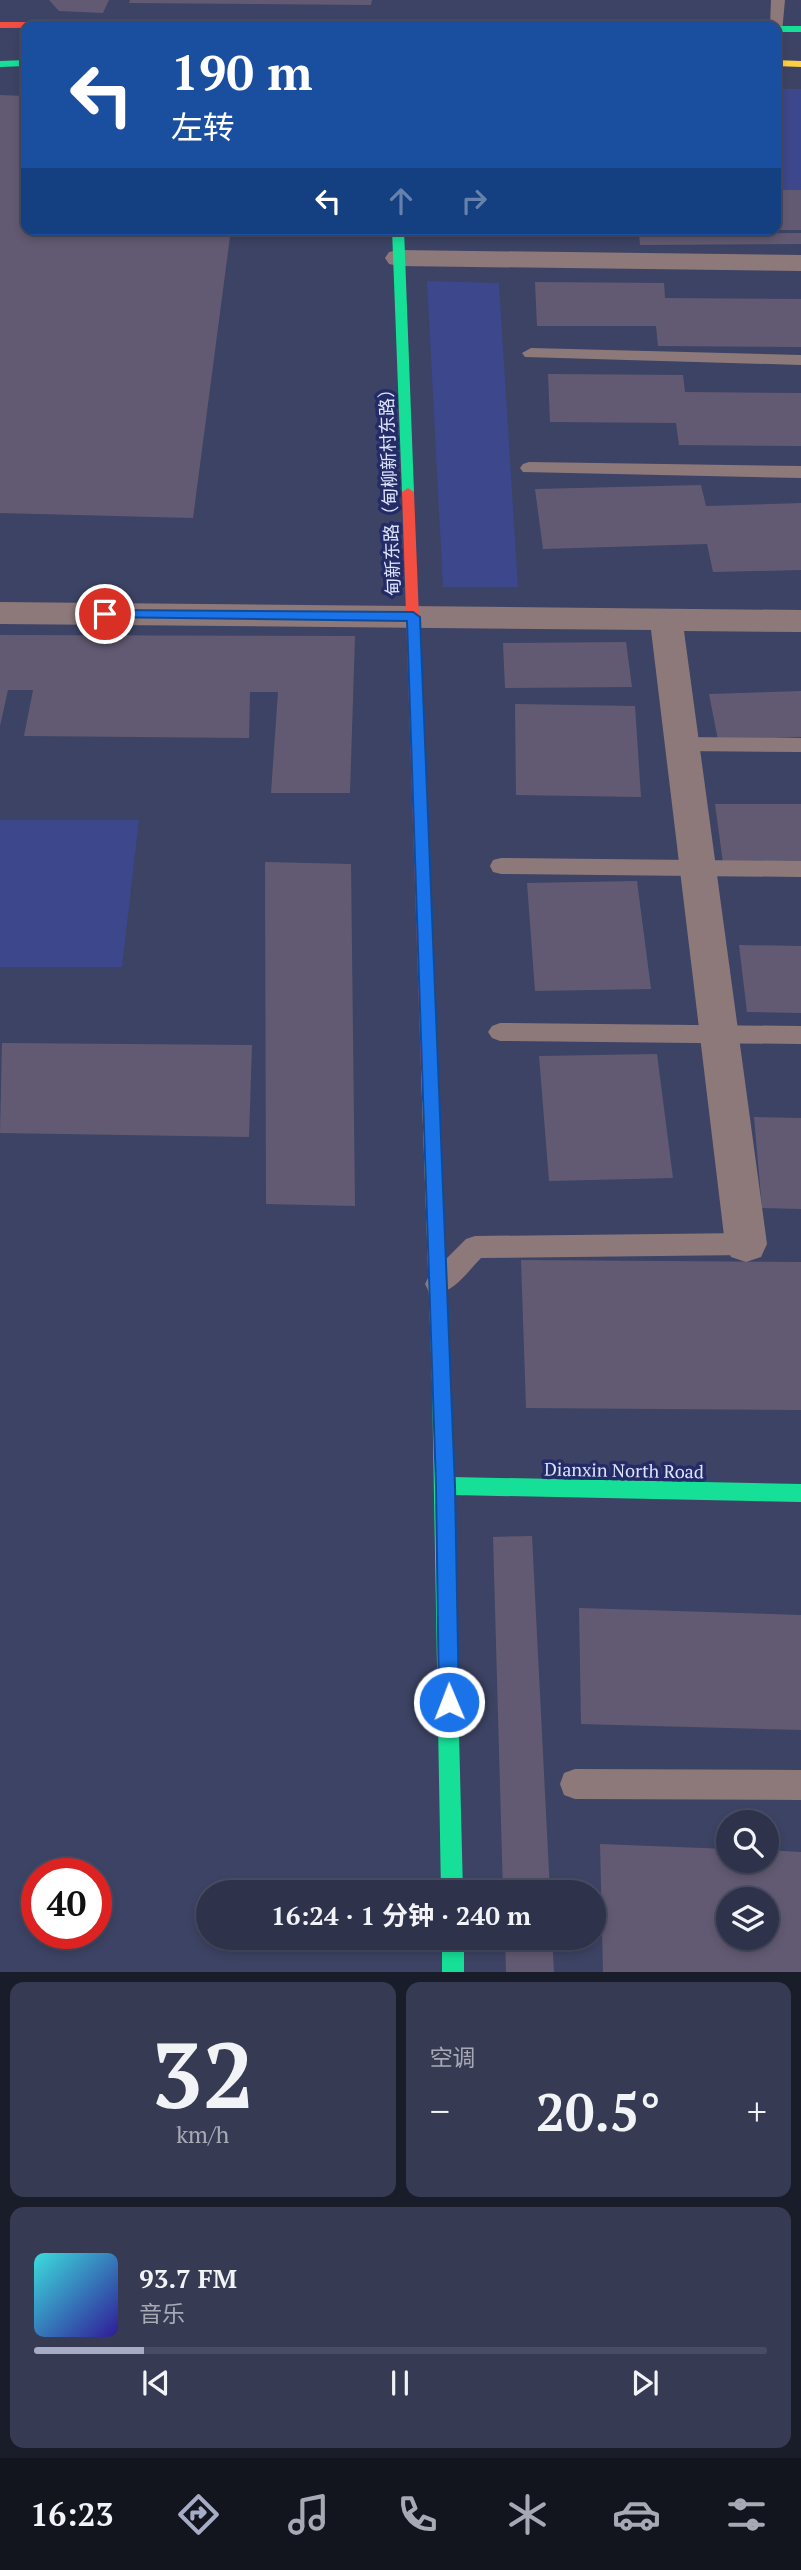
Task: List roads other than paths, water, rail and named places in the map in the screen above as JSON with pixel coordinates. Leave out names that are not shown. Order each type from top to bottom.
[{"type":"street","points":[[394,20],[415,21]]},
{"type":"street","points":[[0,25],[21,25]]},
{"type":"street","points":[[781,29],[801,29]]},
{"type":"street","points":[[0,64],[21,63]]},
{"type":"street","points":[[781,63],[801,64]]},
{"type":"street","points":[[382,235],[400,258],[801,263]]},
{"type":"street","name":"甸新东路（甸柳新村东路）","points":[[398,235],[445,1486],[452,1880]]},
{"type":"street","points":[[0,613],[801,621]]},
{"type":"street","points":[[666,620],[746,1244]]},
{"type":"street","name":"Dianxin North Road","points":[[445,1486],[801,1493]]},
{"type":"street","points":[[453,1950],[453,1972]]},
{"type":"lane","points":[[777,21],[778,0]]},
{"type":"lane","points":[[531,353],[801,360]]},
{"type":"lane","points":[[529,468],[801,472]]},
{"type":"lane","points":[[681,744],[801,744]]},
{"type":"lane","points":[[502,866],[801,869]]},
{"type":"lane","points":[[500,1032],[801,1035]]},
{"type":"lane","points":[[438,1284],[475,1247],[746,1244]]},
{"type":"lane","points":[[575,1784],[801,1785]]}]
